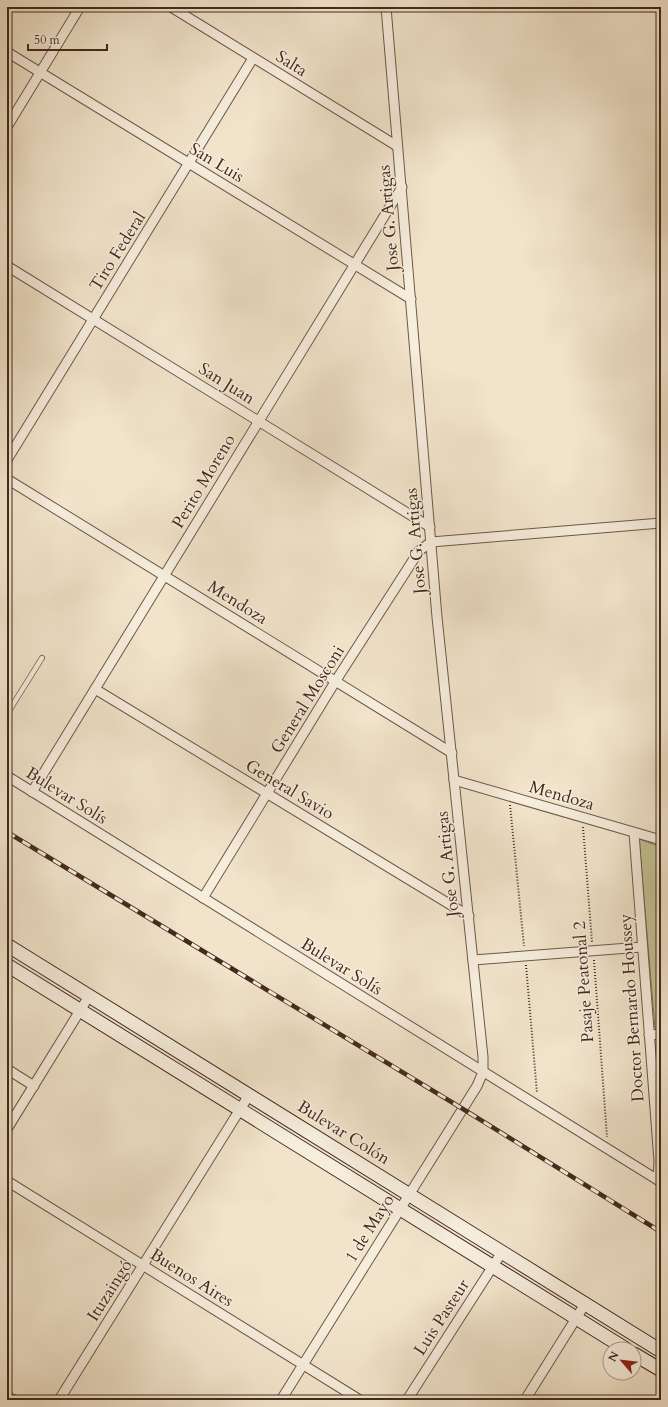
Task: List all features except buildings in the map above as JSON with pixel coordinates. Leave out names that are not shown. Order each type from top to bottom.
[{"type":"main road","name":"Bulevar Colón","points":[[7,945],[661,1351]]},
{"type":"main road","name":"Bulevar Colón","points":[[7,965],[613,1341]]},
{"type":"main road","points":[[642,1359],[661,1370]]},
{"type":"street","points":[[7,127],[80,7]]},
{"type":"street","name":"Salta","points":[[171,7],[397,146]]},
{"type":"street","name":"Jose G. Artigas","points":[[386,7],[431,542],[454,780],[484,1057],[483,1072]]},
{"type":"street","name":"San Luis","points":[[7,52],[411,299]]},
{"type":"street","name":"Tiro Federal","points":[[7,460],[190,164],[253,58]]},
{"type":"street","name":"Perito Moreno","points":[[32,792],[402,186]]},
{"type":"street","name":"San Juan","points":[[7,266],[430,527]]},
{"type":"street","name":"Mendoza","points":[[7,479],[452,754]]},
{"type":"street","points":[[431,542],[661,523]]},
{"type":"street","name":"General Mosconi","points":[[203,898],[335,682],[419,551],[431,542]]},
{"type":"street","name":"General Savio","points":[[95,689],[469,916]]},
{"type":"street","name":"Bulevar Solís","points":[[7,776],[659,1181]]},
{"type":"street","name":"Mendoza","points":[[454,780],[661,840]]},
{"type":"street","name":"Doctor Bernardo Houssey","points":[[634,833],[659,1161],[659,1181]]},
{"type":"street","points":[[473,960],[642,948]]},
{"type":"street","points":[[7,1129],[89,996]]},
{"type":"street","points":[[649,1035],[661,1034]]},
{"type":"street","points":[[7,1069],[34,1086]]},
{"type":"street","name":"1 de Mayo","points":[[281,1400],[399,1208],[477,1086],[483,1072]]},
{"type":"street","name":"Ituzaingó","points":[[59,1400],[249,1095]]},
{"type":"street","name":"Buenos Aires","points":[[7,1181],[360,1400]]},
{"type":"street","name":"Luis Pasteur","points":[[406,1400],[502,1252]]},
{"type":"street","points":[[525,1400],[585,1304]]},
{"type":"street","points":[[7,1396],[14,1400]]},
{"type":"lane","points":[[7,714],[42,658]]},
{"type":"path","points":[[510,804],[537,1093]]},
{"type":"path","name":"Pasaje Peatonal 2","points":[[583,825],[607,1136]]},
{"type":"green space","points":[[639,839],[661,847],[661,1028],[655,1028]]},
{"type":"railway","points":[[7,832],[463,1109],[661,1232]]}]
